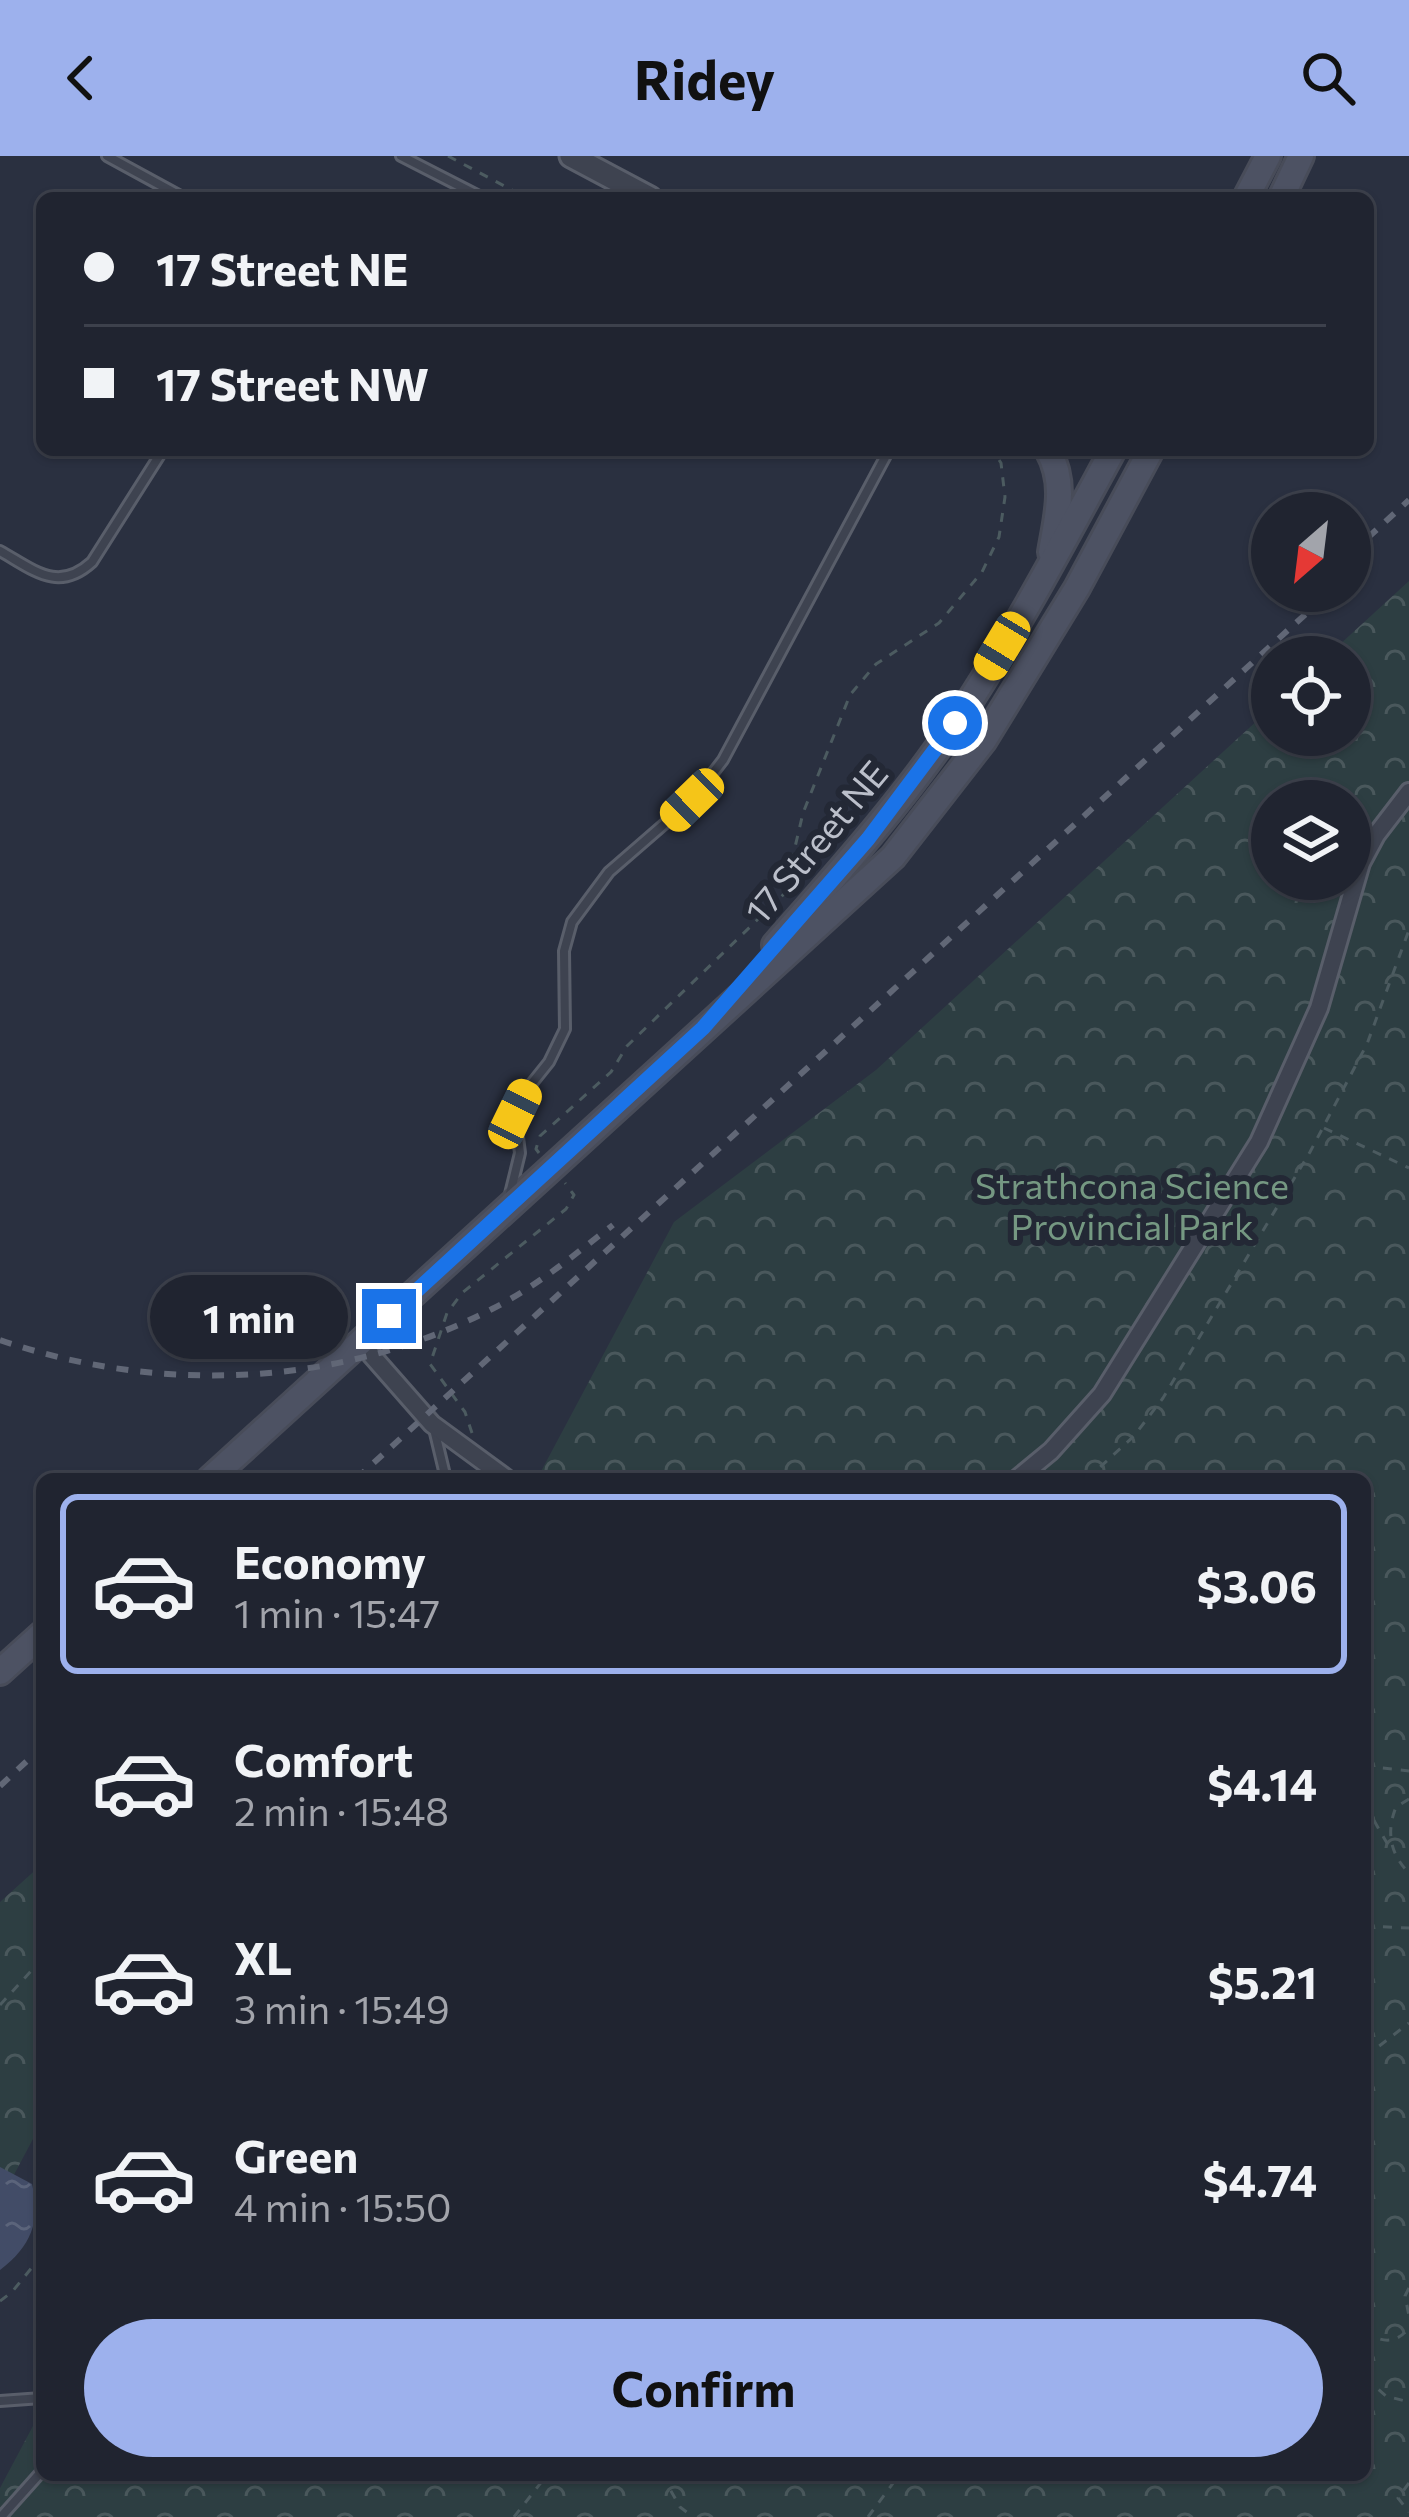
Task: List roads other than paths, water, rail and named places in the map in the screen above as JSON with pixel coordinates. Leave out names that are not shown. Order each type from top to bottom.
[{"type":"main road","points":[[1249,192],[1268,156]]},
{"type":"main road","points":[[1284,192],[1301,156]]},
{"type":"main road","points":[[1048,569],[1061,487],[1052,456]]},
{"type":"main road","name":"17 Street NE","points":[[703,1028],[868,839],[955,723],[1112,456]]},
{"type":"main road","points":[[217,1473],[893,857],[984,740],[1077,588],[1148,457]]},
{"type":"main road","points":[[0,1672],[36,1639]]},
{"type":"street","points":[[571,156],[639,192]]},
{"type":"street","points":[[1024,1473],[1065,1437],[1102,1394],[1259,1142],[1319,1009],[1361,863],[1409,792]]},
{"type":"street","points":[[360,1342],[434,1425],[499,1473]]},
{"type":"lane","points":[[107,156],[173,192]]},
{"type":"lane","points":[[401,156],[471,192]]},
{"type":"lane","points":[[0,550],[37,572],[59,578],[76,576],[92,562],[159,456]]},
{"type":"lane","points":[[506,1210],[520,1153],[515,1114],[565,1029],[563,951],[572,922],[609,872],[692,800],[723,760],[886,456]]},
{"type":"lane","points":[[434,1425],[445,1473]]},
{"type":"lane","points":[[0,2401],[36,2398]]},
{"type":"lane","points":[[1,2517],[36,2477]]},
{"type":"water","points":[[0,2167],[32,2184],[35,2210],[26,2242],[0,2270]]},
{"type":"railway","points":[[1371,535],[1409,500]]},
{"type":"railway","points":[[363,1473],[1308,612]]},
{"type":"railway","points":[[0,1340],[61,1358],[186,1375],[312,1368],[434,1335],[492,1309],[539,1281],[613,1225]]},
{"type":"railway","points":[[0,1786],[36,1753]]},
{"type":"park label","name":"Strathcona Science Provincial Park","points":[[1132,1204]]}]
